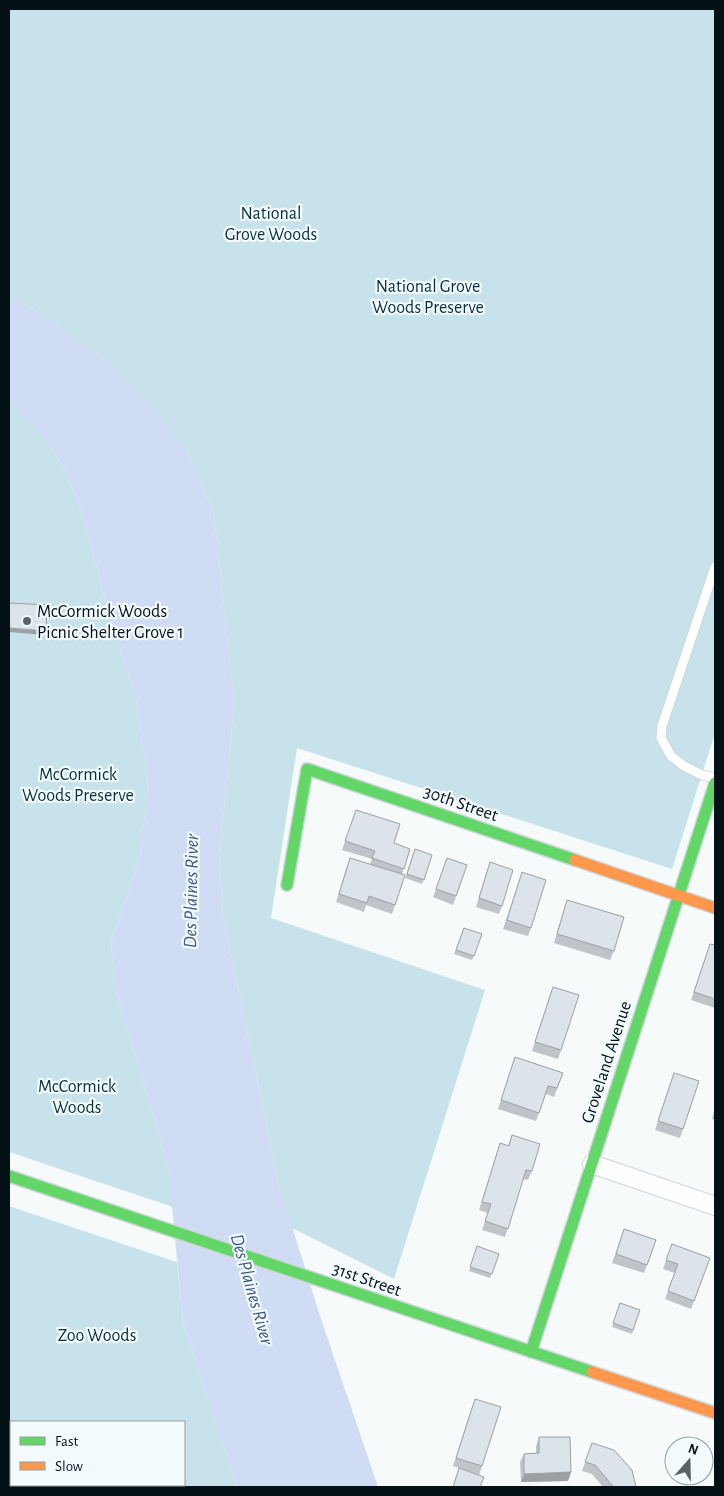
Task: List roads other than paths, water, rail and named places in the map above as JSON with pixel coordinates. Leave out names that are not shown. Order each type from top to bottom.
[{"type":"street","name":"30th Street","points":[[287,885],[307,769],[715,908]]},
{"type":"street","name":"Groveland Avenue","points":[[531,1352],[715,783]]},
{"type":"street","points":[[592,1164],[715,1206]]},
{"type":"street","name":"31st Street","points":[[9,1176],[715,1413]]},
{"type":"lane","points":[[715,568],[662,726],[662,738],[671,756],[684,766],[702,775],[715,778]]},
{"type":"water","name":"Des Plaines River","points":[[9,295],[32,308],[99,355],[152,407],[187,451],[214,514],[234,698],[219,855],[223,915],[278,1181],[319,1313],[378,1487],[237,1487],[183,1321],[172,1207],[172,1183],[115,988],[111,943],[140,857],[148,784],[136,698],[113,629],[82,512],[63,466],[34,424],[9,401]]},
{"type":"place","name":"McCormick Woods Picnic Shelter Grove 1","points":[[27,621]]},
{"type":"park label","name":"National Grove Woods","points":[[271,223]]},
{"type":"park label","name":"National Grove Woods Preserve","points":[[428,296]]},
{"type":"park label","name":"McCormick Woods Preserve","points":[[78,784]]},
{"type":"park label","name":"McCormick Woods","points":[[77,1096]]},
{"type":"park label","name":"Zoo Woods","points":[[97,1335]]}]
